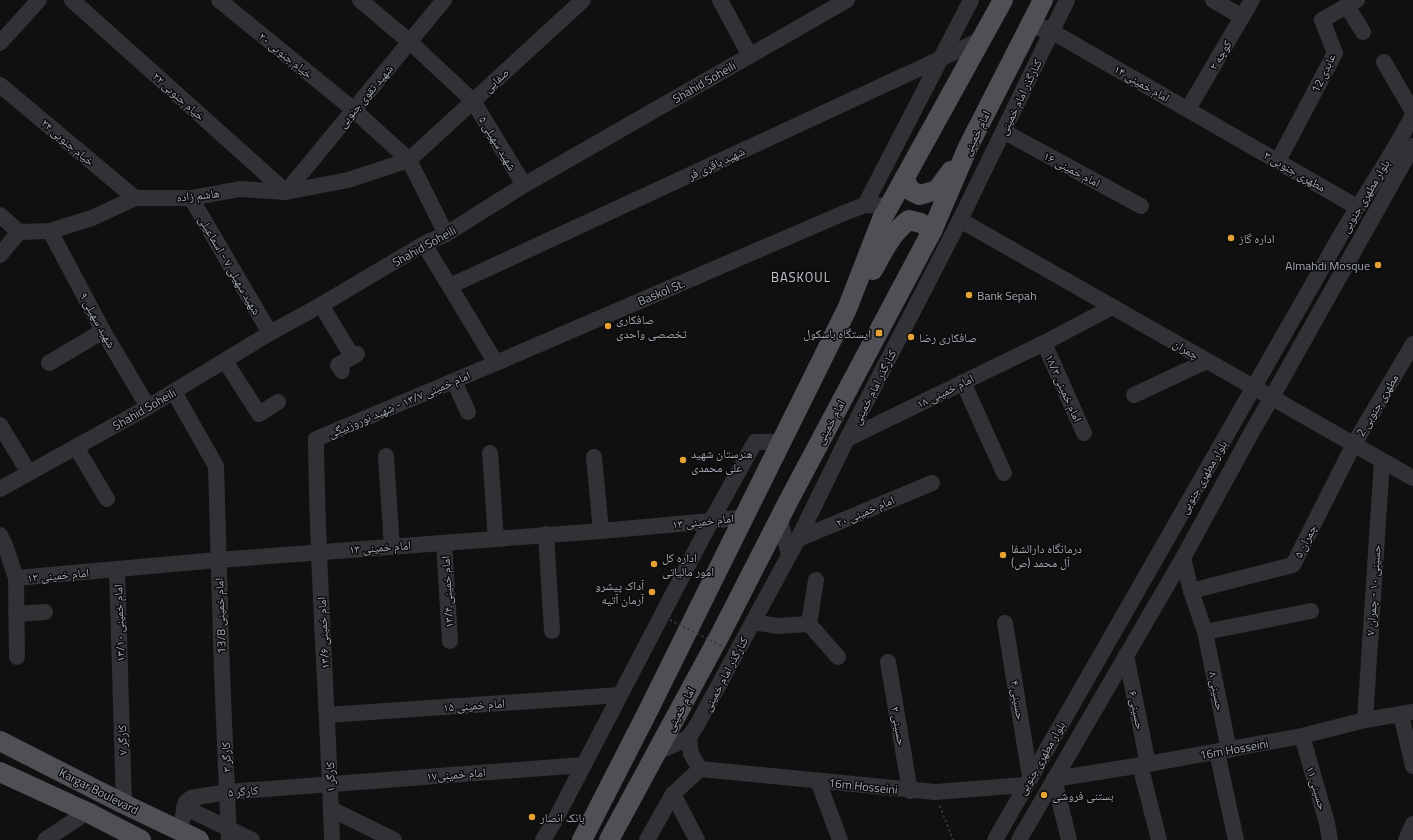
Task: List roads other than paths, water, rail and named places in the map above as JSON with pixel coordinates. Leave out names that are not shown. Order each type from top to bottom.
[{"type":"main road","points":[[582,840],[847,309],[882,219],[1003,0]]},
{"type":"main road","name":"امام خمینی","points":[[609,840],[720,634],[779,518],[932,231],[968,147],[1043,0]]},
{"type":"main road","points":[[904,179],[910,191],[920,195],[937,190],[968,147]]},
{"type":"main road","points":[[847,309],[901,226],[909,220],[921,223],[932,231]]},
{"type":"main road","name":"Kargar Boulevard","points":[[0,741],[199,840]]},
{"type":"main road","name":"Kargar Boulevard","points":[[0,772],[87,812],[141,840]]},
{"type":"street","points":[[0,43],[39,0]]},
{"type":"street","name":"خیام جنوبی ۲۲","points":[[72,0],[286,192]]},
{"type":"street","name":"خیام جنوبی ۲۰","points":[[219,0],[354,110],[409,160]]},
{"type":"street","name":"شهید سهیلی ۵","points":[[360,0],[410,42],[473,101],[524,185]]},
{"type":"street","name":"شهید تقوی جنوبی","points":[[286,192],[444,0]]},
{"type":"street","name":"صفایی","points":[[409,160],[583,0]]},
{"type":"street","points":[[720,0],[750,56]]},
{"type":"street","points":[[866,205],[971,0]]},
{"type":"street","name":"کنارگذر امام خمینی","points":[[689,737],[697,725],[798,539],[847,439],[960,220],[1067,0]]},
{"type":"street","points":[[1213,0],[1242,17]]},
{"type":"street","name":"کوچه ۲","points":[[1188,109],[1252,0]]},
{"type":"street","name":"Shahid Soheili","points":[[0,489],[174,392],[270,333],[321,305],[424,244],[446,234],[524,185],[844,1]]},
{"type":"street","points":[[1352,3],[1363,32]]},
{"type":"street","name":"عابدی 12","points":[[1278,161],[1335,53],[1322,20],[1352,3]]},
{"type":"street","points":[[1023,38],[1032,30],[1045,28],[1051,31]]},
{"type":"street","name":"امام خمینی ۱۴","points":[[1051,31],[1233,135]]},
{"type":"street","name":"شهید باقری فر","points":[[450,286],[982,39]]},
{"type":"street","points":[[1384,62],[1413,112]]},
{"type":"street","name":"خیام جنوبی ۲۴","points":[[0,85],[135,198]]},
{"type":"street","name":"بلوار مطهری جنوبی","points":[[995,840],[1238,414],[1357,208],[1413,116]]},
{"type":"street","name":"امام خمینی ۱۶","points":[[1003,132],[1141,206]]},
{"type":"street","name":"مطهری جنوبی ۳","points":[[1233,135],[1357,208]]},
{"type":"street","name":"بلوار مطهری جنوبی","points":[[1019,840],[1183,558],[1254,428],[1412,154]]},
{"type":"street","points":[[409,160],[446,234]]},
{"type":"street","name":"هاشم زاده","points":[[19,232],[50,231],[92,218],[135,198],[190,198],[240,190],[286,192],[348,180],[409,160]]},
{"type":"street","name":"شهید سهیلی ۷ - اسماعیلی","points":[[190,198],[270,333]]},
{"type":"street","name":"Baskol St.","points":[[496,363],[836,216],[866,205],[889,206]]},
{"type":"street","points":[[0,215],[19,232],[0,255]]},
{"type":"street","name":"چمران","points":[[960,220],[1413,478]]},
{"type":"street","name":"شهید سهیلی ۹","points":[[50,231],[103,332],[148,407]]},
{"type":"street","points":[[424,244],[496,363]]},
{"type":"street","points":[[321,305],[355,355],[338,365],[342,371]]},
{"type":"street","name":"امام خمینی ۱۸","points":[[847,439],[1044,344],[1112,307]]},
{"type":"street","points":[[48,363],[103,332]]},
{"type":"street","name":"امام خمینی ۱۸/۳","points":[[1044,344],[1084,433]]},
{"type":"street","name":"مطهری جنوبی 2","points":[[1354,444],[1413,344]]},
{"type":"street","points":[[225,361],[259,414],[278,402]]},
{"type":"street","points":[[1134,395],[1207,361]]},
{"type":"street","name":"امام خمینی ۱۳/۷ - شهید نوروزبیگی","points":[[319,551],[316,439],[496,363]]},
{"type":"street","points":[[1268,364],[1270,375],[1275,380],[1282,379]]},
{"type":"street","points":[[454,381],[468,412]]},
{"type":"street","points":[[963,382],[1004,473]]},
{"type":"street","name":"امام خمینی 13/8","points":[[174,392],[216,466],[222,673]]},
{"type":"street","points":[[1238,414],[1252,413],[1255,419],[1254,428]]},
{"type":"street","points":[[0,425],[29,473]]},
{"type":"street","points":[[543,840],[554,822],[711,521],[755,442],[781,442]]},
{"type":"street","name":"چمران ۵","points":[[1191,591],[1293,565],[1354,444]]},
{"type":"street","points":[[76,447],[107,499]]},
{"type":"street","points":[[490,453],[496,538]]},
{"type":"street","points":[[386,456],[392,547]]},
{"type":"street","points":[[594,457],[601,531]]},
{"type":"street","name":"حسينی ۱۰ - چمران ۷","points":[[1365,720],[1382,461]]},
{"type":"street","name":"امام خمینی ۲۰","points":[[798,539],[932,483]]},
{"type":"street","name":"امام خمینی ۱۳","points":[[16,578],[319,551],[601,531],[744,517]]},
{"type":"street","points":[[779,518],[789,554]]},
{"type":"street","points":[[546,534],[552,631]]},
{"type":"street","points":[[2,543],[16,578],[17,657]]},
{"type":"street","name":"امام خمینی ۱۳/۴","points":[[444,543],[450,641]]},
{"type":"street","name":"امام خمینی ۱۳/۶","points":[[319,551],[327,715]]},
{"type":"street","name":"حسینی ۸","points":[[1183,558],[1191,591],[1205,632],[1236,840]]},
{"type":"street","name":"امام خمینی ۱۳/۱۰","points":[[117,570],[120,677]]},
{"type":"street","points":[[809,624],[816,580]]},
{"type":"street","points":[[1205,632],[1311,611]]},
{"type":"street","points":[[16,614],[45,612]]},
{"type":"street","points":[[753,622],[777,626],[809,624]]},
{"type":"street","name":"حسینی ۴","points":[[1005,623],[1028,781]]},
{"type":"street","points":[[809,624],[838,657]]},
{"type":"street","name":"حسینی ۶","points":[[1126,655],[1144,765],[1159,840]]},
{"type":"street","name":"حسینی ۲","points":[[888,662],[910,791]]},
{"type":"street","name":"کارگر ۳","points":[[222,673],[229,834]]},
{"type":"street","name":"کارگر ۷","points":[[120,677],[124,804]]},
{"type":"street","name":"امام خمینی ۱۵","points":[[327,715],[620,695]]},
{"type":"street","points":[[1407,713],[1413,762]]},
{"type":"street","name":"16m Hosseini","points":[[1054,779],[1223,751],[1302,736],[1365,720],[1407,713]]},
{"type":"street","name":"کارگر ۱","points":[[327,715],[332,840]]},
{"type":"street","name":"حسینی ۱۱","points":[[1302,736],[1328,822],[1330,840]]},
{"type":"street","points":[[647,840],[673,794],[700,769],[691,754],[689,737],[657,752]]},
{"type":"street","name":"امام خمینی۱۷","points":[[330,784],[583,764]]},
{"type":"street","name":"16m Hosseini","points":[[700,769],[910,791],[935,792],[1028,781]]},
{"type":"street","points":[[1054,779],[1069,840]]},
{"type":"street","points":[[818,781],[840,840]]},
{"type":"street","name":"کارگر ۵","points":[[184,808],[186,802],[191,798],[227,792],[330,784]]},
{"type":"street","points":[[673,794],[698,840]]},
{"type":"street","points":[[180,830],[184,808],[229,834],[252,840]]},
{"type":"street","points":[[331,809],[394,840]]},
{"type":"street","points":[[45,840],[87,812]]},
{"type":"street","points":[[1406,840],[1413,824]]},
{"type":"place","name":"اداره گاز","points":[[1231,238]]},
{"type":"place","name":"Almahdi Mosque","points":[[1378,265]]},
{"type":"place","name":"Bank Sepah","points":[[969,295]]},
{"type":"place","name":"صافکاری تخصصی واحدی","points":[[608,326]]},
{"type":"place","name":"ایستگاه باسکول","points":[[879,333]]},
{"type":"place","name":"صافکاری رضا","points":[[911,337]]},
{"type":"place","name":"هنرستان شهید علی محمدی","points":[[683,460]]},
{"type":"place","name":"درمانگاه دارالشفا آل محمد (ص)","points":[[1003,555]]},
{"type":"place","name":"اداره کل امور مالیاتی","points":[[654,564]]},
{"type":"place","name":"آداک پیشرو آرمان آتیه","points":[[652,592]]},
{"type":"place","name":"بستنی فروشی","points":[[1044,795]]},
{"type":"place","name":"بانک انصار","points":[[532,817]]},
{"type":"district","name":"BASKOUL","points":[[801,277]]}]
